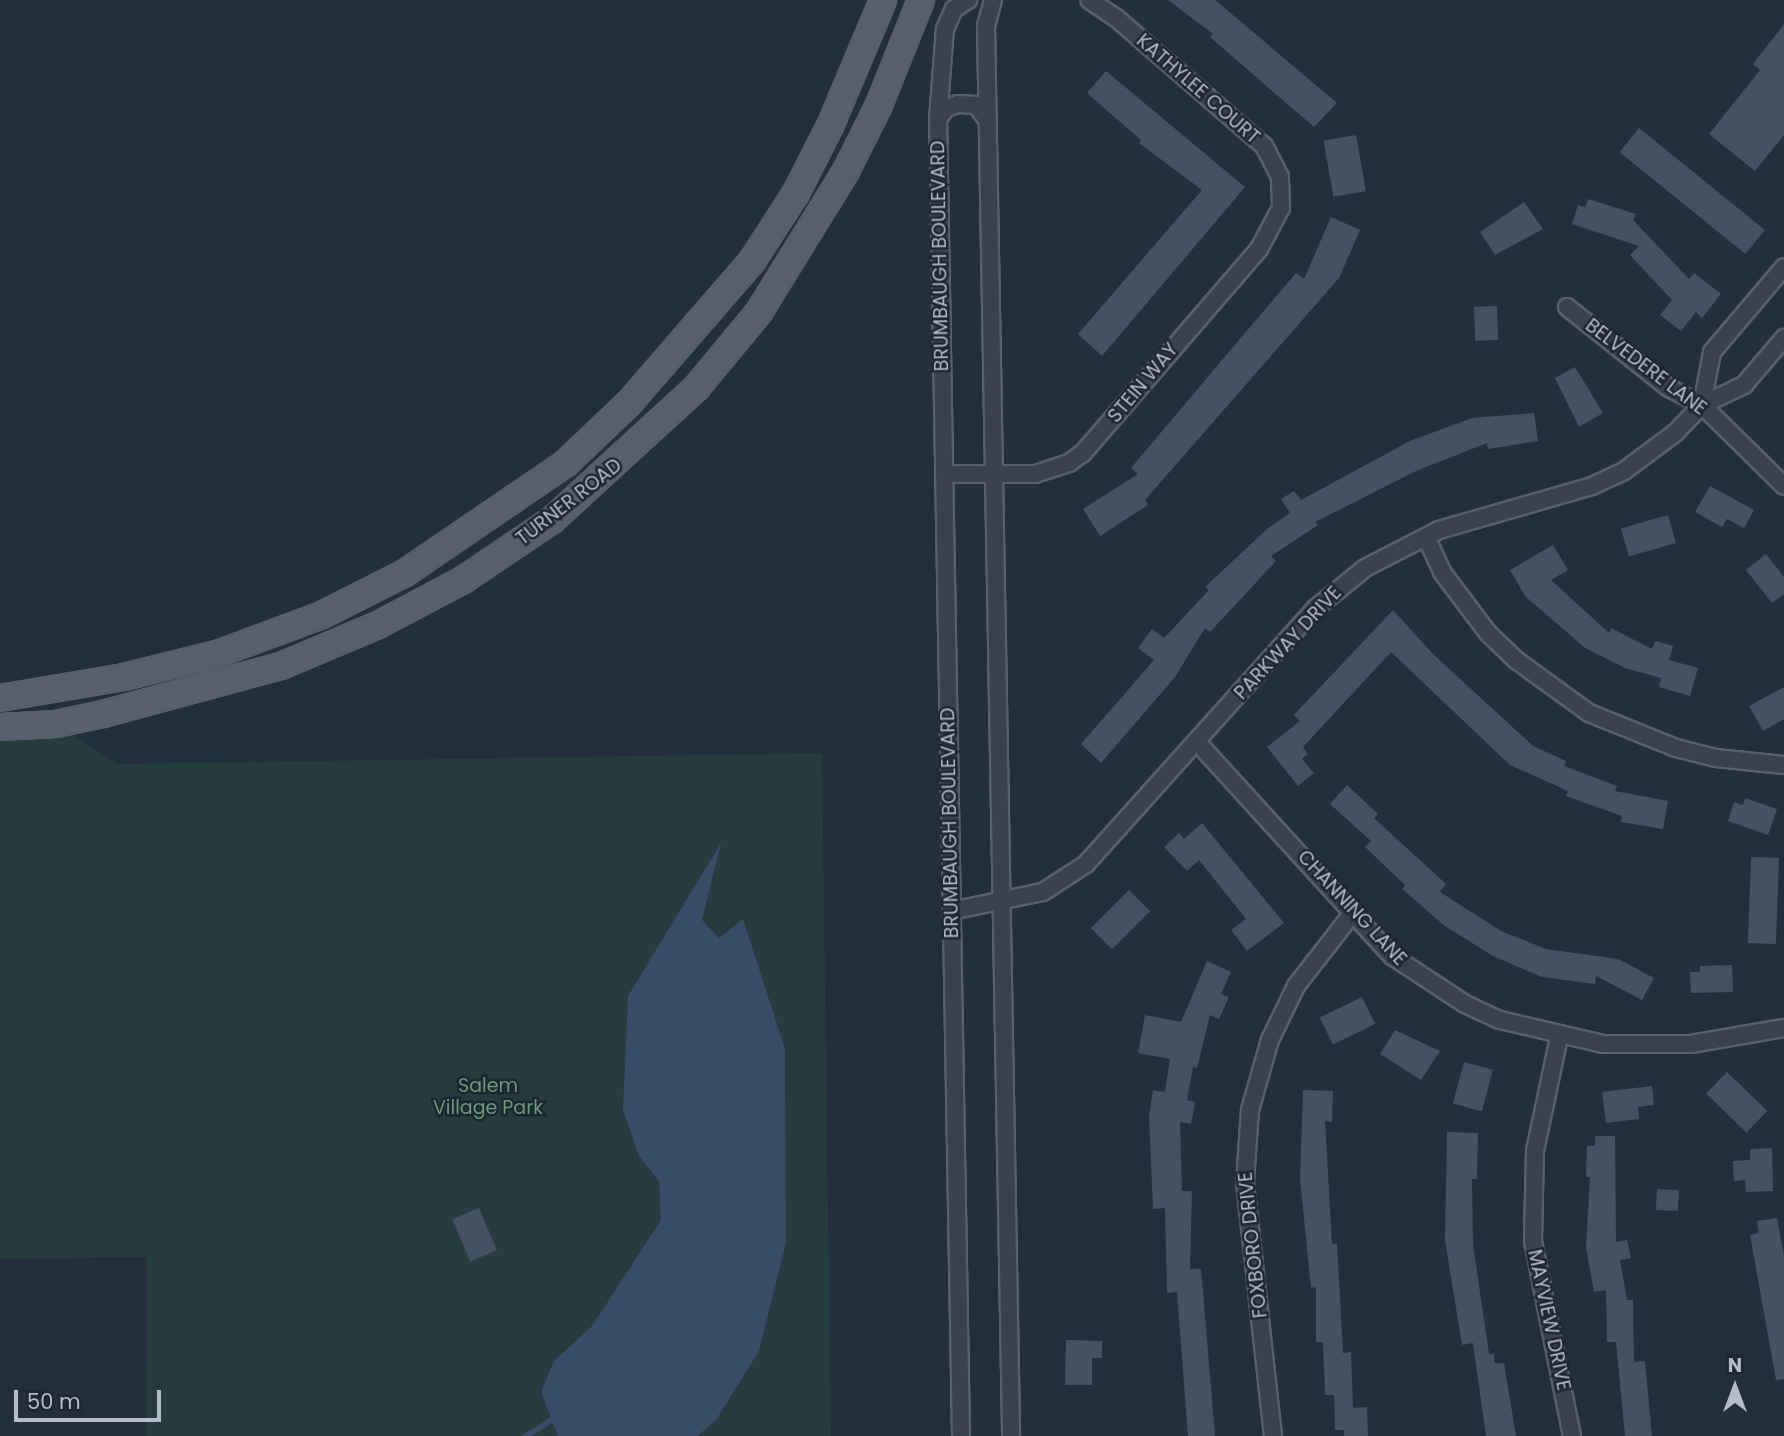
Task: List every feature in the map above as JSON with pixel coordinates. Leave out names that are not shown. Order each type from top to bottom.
[{"type":"main road","name":"TURNER ROAD","points":[[0,698],[124,677],[220,653],[323,615],[405,573],[565,464],[629,403],[752,261],[796,193],[831,124],[883,0]]},
{"type":"main road","name":"TURNER ROAD","points":[[0,727],[56,724],[103,714],[281,666],[378,625],[463,580],[552,520],[697,387],[758,313],[846,171],[879,106],[920,0]]},
{"type":"street","points":[[938,119],[945,29],[954,9],[968,0]]},
{"type":"street","points":[[993,0],[986,26],[1010,1436]]},
{"type":"street","name":"KATHYLEE COURT","points":[[1089,0],[1116,18],[1264,146],[1280,177],[1282,196]]},
{"type":"street","name":"BRUMBAUGH BOULEVARD","points":[[961,1436],[938,119],[946,108],[958,104],[976,106],[988,121]]},
{"type":"street","name":"STEIN WAY","points":[[944,474],[995,475],[1053,470],[1083,453],[1259,249],[1276,222],[1282,196]]},
{"type":"street","points":[[1702,405],[1712,352],[1784,267]]},
{"type":"street","name":"BELVEDERE LANE","points":[[1567,307],[1669,388],[1702,405],[1784,486]]},
{"type":"street","name":"PARKWAY DRIVE","points":[[951,911],[1002,904],[1043,892],[1086,864],[1330,595],[1365,568],[1469,519],[1592,486],[1624,471],[1675,433],[1702,405],[1744,385],[1784,338]]},
{"type":"street","points":[[1426,537],[1442,572],[1488,633],[1516,660],[1589,713],[1676,748],[1716,758],[1784,765]]},
{"type":"street","name":"CHANNING LANE","points":[[1198,743],[1392,956],[1434,987],[1500,1020],[1559,1037],[1654,1046],[1749,1037],[1784,1028]]},
{"type":"street","name":"FOXBORO DRIVE","points":[[1273,1436],[1245,1183],[1250,1110],[1270,1040],[1296,986],[1352,914]]},
{"type":"street","name":"MAYVIEW DRIVE","points":[[1559,1037],[1535,1151],[1533,1241],[1572,1436]]},
{"type":"green space","name":"Salem Village Park","points":[[56,724],[118,764],[822,753],[831,1436],[146,1436],[147,1257],[0,1259],[0,727]]},
{"type":"water","points":[[721,843],[702,920],[719,938],[743,919],[785,1049],[786,1243],[759,1351],[716,1420],[697,1436],[558,1436],[541,1392],[554,1361],[592,1326],[661,1220],[659,1181],[639,1156],[623,1110],[628,996]]},
{"type":"building","points":[[1168,0],[1215,0],[1337,103],[1314,127],[1210,37],[1213,34]]},
{"type":"building","points":[[1784,24],[1784,135],[1755,171],[1709,134],[1760,70],[1753,64]]},
{"type":"building","points":[[1106,71],[1245,187],[1102,356],[1078,334],[1202,190],[1139,143],[1141,140],[1087,93]]},
{"type":"building","points":[[1639,128],[1765,230],[1745,254],[1619,152]]},
{"type":"building","points":[[1356,135],[1366,191],[1333,197],[1324,141]]},
{"type":"building","points":[[1588,199],[1636,214],[1633,220],[1689,279],[1694,273],[1721,294],[1702,318],[1696,312],[1681,331],[1660,315],[1672,300],[1630,255],[1639,246],[1572,224],[1578,205],[1585,207]]},
{"type":"building","points":[[1524,202],[1543,229],[1495,255],[1480,232]]},
{"type":"building","points":[[1331,217],[1360,230],[1339,278],[1145,500],[1148,505],[1100,536],[1083,509],[1138,474],[1131,468],[1296,273],[1304,279]]},
{"type":"building","points":[[1497,306],[1498,340],[1475,341],[1474,307]]},
{"type":"building","points":[[1575,367],[1603,413],[1579,427],[1555,378]]},
{"type":"building","points":[[1534,413],[1538,441],[1488,449],[1487,443],[1416,471],[1315,522],[1318,525],[1271,556],[1276,561],[1210,632],[1205,628],[1175,677],[1101,763],[1081,744],[1154,660],[1138,648],[1152,629],[1164,638],[1209,590],[1205,587],[1267,529],[1290,513],[1281,499],[1294,491],[1301,500],[1410,441],[1472,418]]},
{"type":"building","points":[[1710,486],[1754,510],[1744,528],[1727,519],[1722,527],[1695,512]]},
{"type":"building","points":[[1668,515],[1676,543],[1629,556],[1621,529]]},
{"type":"building","points":[[1553,545],[1568,570],[1551,580],[1609,633],[1611,628],[1652,649],[1655,641],[1673,646],[1669,660],[1698,668],[1690,696],[1659,687],[1661,678],[1625,668],[1585,648],[1525,596],[1510,570]]},
{"type":"building","points":[[1766,554],[1784,577],[1784,594],[1772,603],[1746,570]]},
{"type":"building","points":[[1393,610],[1433,654],[1533,746],[1566,761],[1564,766],[1617,786],[1615,791],[1668,801],[1663,829],[1621,822],[1622,816],[1566,796],[1568,791],[1510,765],[1391,652],[1303,747],[1308,754],[1302,759],[1314,773],[1298,786],[1267,747],[1300,721],[1294,715]]},
{"type":"building","points":[[1784,687],[1784,719],[1763,731],[1749,706]]},
{"type":"building","points":[[1347,785],[1378,814],[1374,818],[1446,884],[1440,892],[1501,931],[1546,949],[1618,959],[1654,978],[1642,1000],[1596,976],[1595,984],[1542,977],[1493,956],[1445,926],[1402,889],[1405,885],[1365,847],[1371,841],[1330,804]]},
{"type":"building","points":[[1745,798],[1777,809],[1768,835],[1728,821],[1734,802],[1743,805]]},
{"type":"building","points":[[1202,823],[1284,923],[1247,951],[1231,930],[1246,919],[1199,860],[1187,871],[1164,847],[1179,833],[1184,839]]},
{"type":"building","points":[[1751,857],[1779,858],[1776,944],[1748,943]]},
{"type":"building","points":[[1129,890],[1150,911],[1112,949],[1091,928]]},
{"type":"building","points":[[1207,961],[1231,972],[1221,994],[1229,997],[1219,1019],[1210,1015],[1197,1068],[1193,1067],[1187,1100],[1195,1102],[1191,1124],[1180,1122],[1182,1191],[1192,1191],[1190,1269],[1201,1269],[1215,1436],[1188,1436],[1177,1292],[1167,1293],[1165,1208],[1153,1209],[1149,1116],[1153,1090],[1165,1092],[1170,1059],[1138,1053],[1145,1015],[1181,1022]]},
{"type":"building","points":[[1732,965],[1733,992],[1691,993],[1690,972],[1700,972],[1700,966]]},
{"type":"building","points":[[1362,997],[1375,1024],[1333,1045],[1320,1018]]},
{"type":"building","points":[[1395,1030],[1440,1051],[1421,1080],[1380,1054]]},
{"type":"building","points":[[1464,1062],[1493,1070],[1482,1111],[1453,1104]]},
{"type":"building","points":[[1727,1072],[1767,1111],[1746,1132],[1706,1094]]},
{"type":"building","points":[[1652,1086],[1654,1105],[1638,1107],[1639,1119],[1606,1123],[1602,1092]]},
{"type":"building","points":[[1303,1090],[1333,1091],[1332,1122],[1325,1121],[1332,1244],[1337,1244],[1343,1353],[1351,1352],[1353,1408],[1367,1407],[1368,1436],[1344,1436],[1344,1430],[1335,1430],[1334,1395],[1325,1395],[1323,1342],[1316,1342],[1316,1287],[1311,1288],[1300,1179]]},
{"type":"building","points":[[1447,1132],[1478,1133],[1477,1179],[1472,1179],[1473,1244],[1489,1354],[1494,1354],[1494,1363],[1504,1363],[1516,1436],[1486,1436],[1473,1343],[1462,1345],[1445,1240]]},
{"type":"building","points":[[1595,1136],[1615,1136],[1616,1242],[1627,1240],[1631,1258],[1620,1260],[1627,1300],[1633,1300],[1634,1362],[1645,1361],[1652,1436],[1625,1436],[1616,1342],[1607,1342],[1606,1290],[1594,1292],[1586,1247],[1590,1177],[1586,1177],[1587,1146],[1595,1146]]},
{"type":"building","points":[[1772,1148],[1773,1191],[1746,1192],[1745,1180],[1734,1181],[1733,1161],[1750,1160],[1750,1149]]},
{"type":"building","points":[[1657,1189],[1679,1190],[1678,1211],[1656,1210]]},
{"type":"building","points":[[479,1208],[497,1250],[470,1262],[452,1219]]},
{"type":"building","points":[[1777,1218],[1784,1256],[1784,1379],[1776,1380],[1750,1235],[1759,1233],[1757,1221]]},
{"type":"building","points":[[1066,1340],[1102,1341],[1102,1358],[1092,1358],[1092,1385],[1065,1385]]},
{"type":"waterway","points":[[526,1436],[552,1420]]}]
